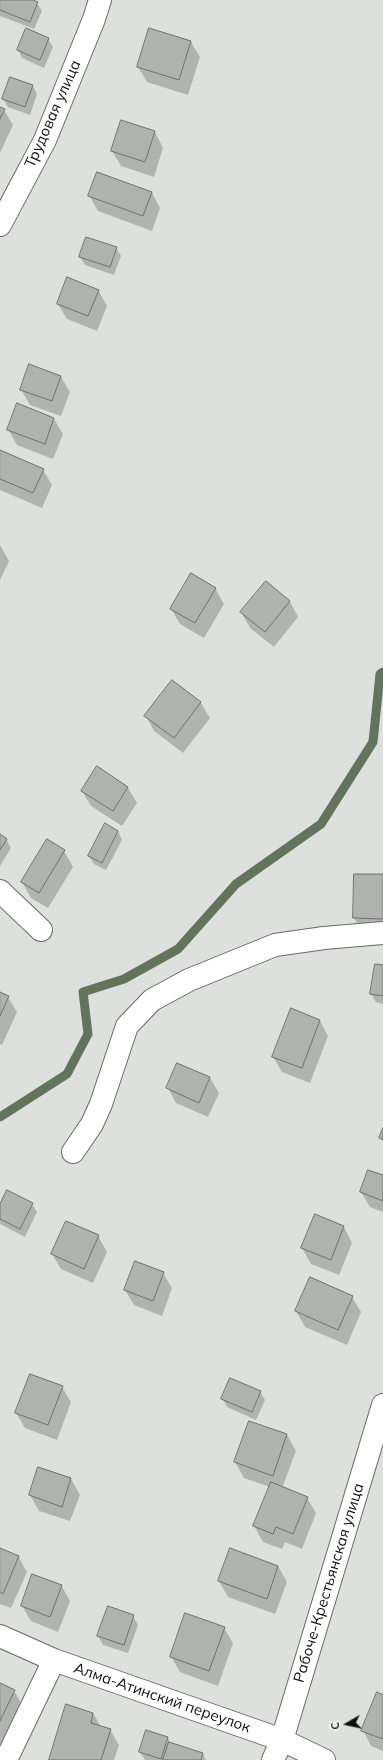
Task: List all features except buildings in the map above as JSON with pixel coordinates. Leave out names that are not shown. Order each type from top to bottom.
[{"type":"street","name":"Трудовая улица","points":[[0,224],[45,140],[94,19],[100,0]]},
{"type":"street","points":[[0,891],[41,930]]},
{"type":"street","points":[[73,1152],[92,1124],[101,1104],[127,1026],[152,1000],[189,980],[275,945],[324,938],[383,933]]},
{"type":"street","name":"Рабоче-Крестьянская улица","points":[[273,1760],[282,1740],[383,1405]]},
{"type":"street","name":"Алма-Атинский переулок","points":[[0,1636],[54,1660],[282,1740],[324,1760]]},
{"type":"street","points":[[6,1760],[54,1660]]},
{"type":"waterway","points":[[0,1117],[67,1074],[88,1034],[83,992],[124,979],[178,949],[236,884],[321,824],[373,742],[380,674],[383,672]]}]
